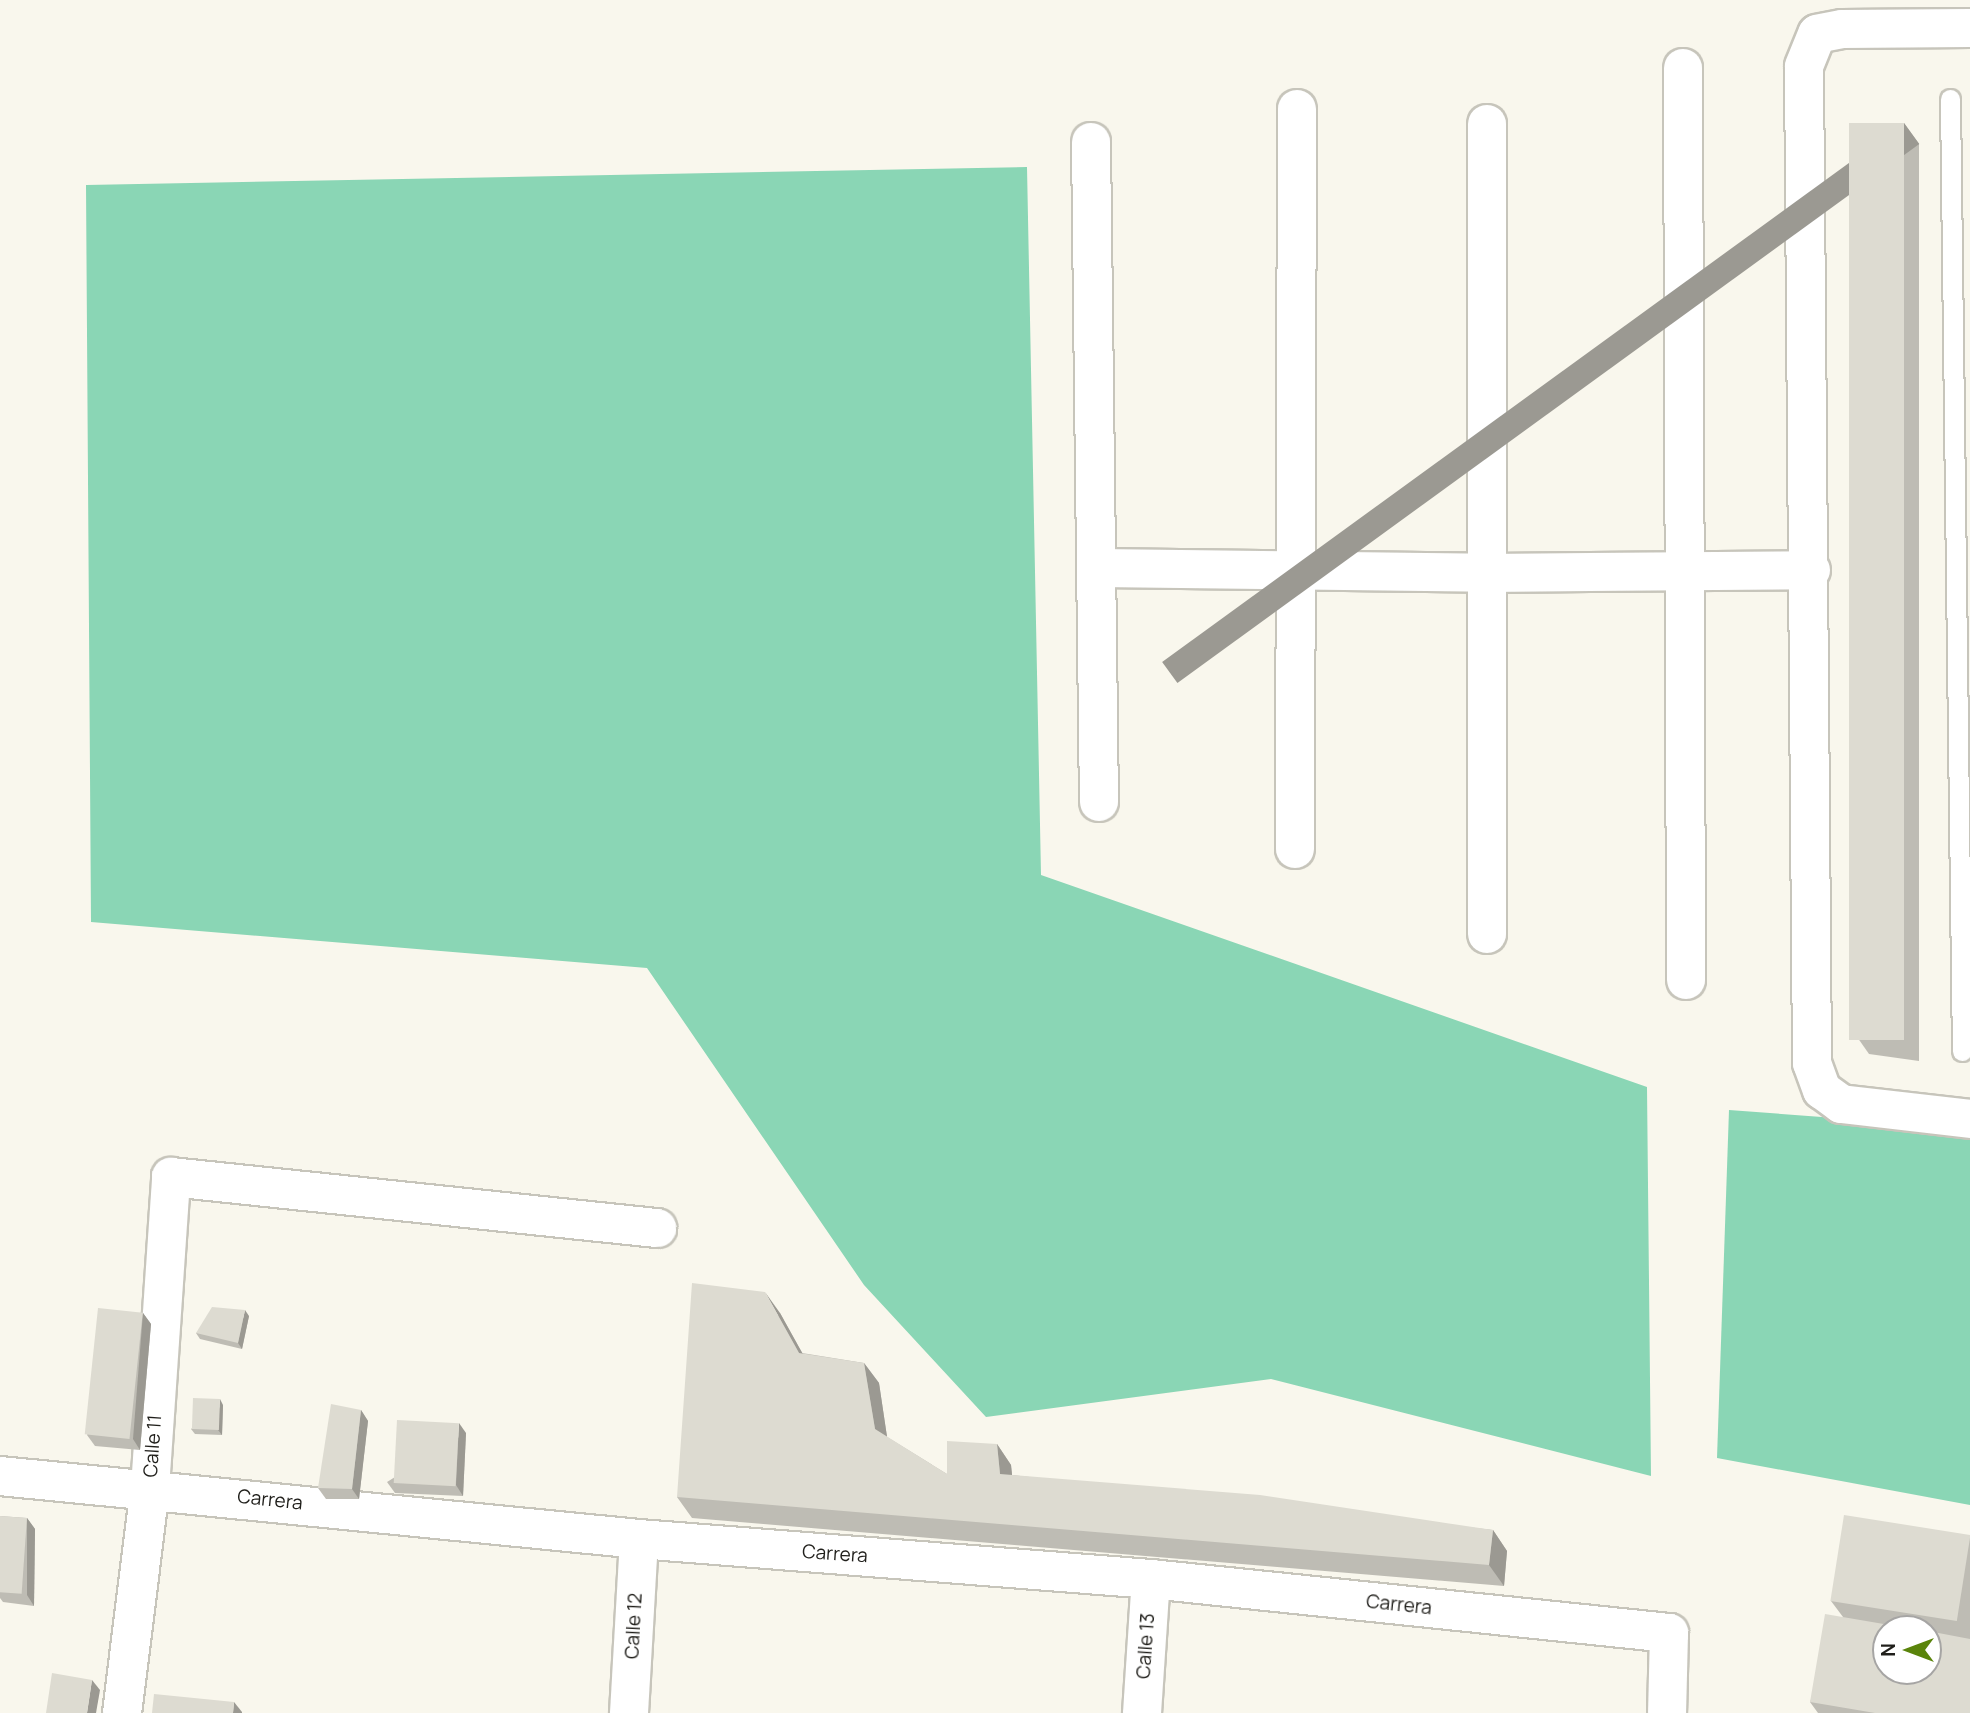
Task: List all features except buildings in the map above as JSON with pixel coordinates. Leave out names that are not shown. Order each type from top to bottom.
[{"type":"street","points":[[1970,28],[1842,29],[1817,34],[1804,67],[1811,570],[1812,1063],[1822,1090],[1841,1104],[1970,1119]]},
{"type":"street","points":[[1683,68],[1686,980]]},
{"type":"street","points":[[1295,849],[1297,109]]},
{"type":"street","points":[[1487,124],[1487,934]]},
{"type":"street","points":[[1091,142],[1099,568],[1099,802]]},
{"type":"street","points":[[1099,568],[1487,573],[1685,569],[1811,570]]},
{"type":"street","name":"Calle 11","points":[[122,1713],[150,1488],[171,1177],[657,1228]]},
{"type":"street","name":"Carrera","points":[[0,1476],[150,1488],[639,1539],[1151,1579],[1669,1633],[1667,1713]]},
{"type":"street","name":"Calle 12","points":[[629,1713],[639,1539]]},
{"type":"street","name":"Calle 13","points":[[1142,1713],[1151,1579]]},
{"type":"lane","points":[[1950,99],[1964,629],[1962,1051]]},
{"type":"green space","points":[[1027,167],[1041,875],[1647,1087],[1651,1476],[1271,1379],[986,1417],[864,1285],[647,968],[91,922],[86,185]]},
{"type":"green space","points":[[1729,1110],[1970,1128],[1970,1505],[1717,1458]]}]
